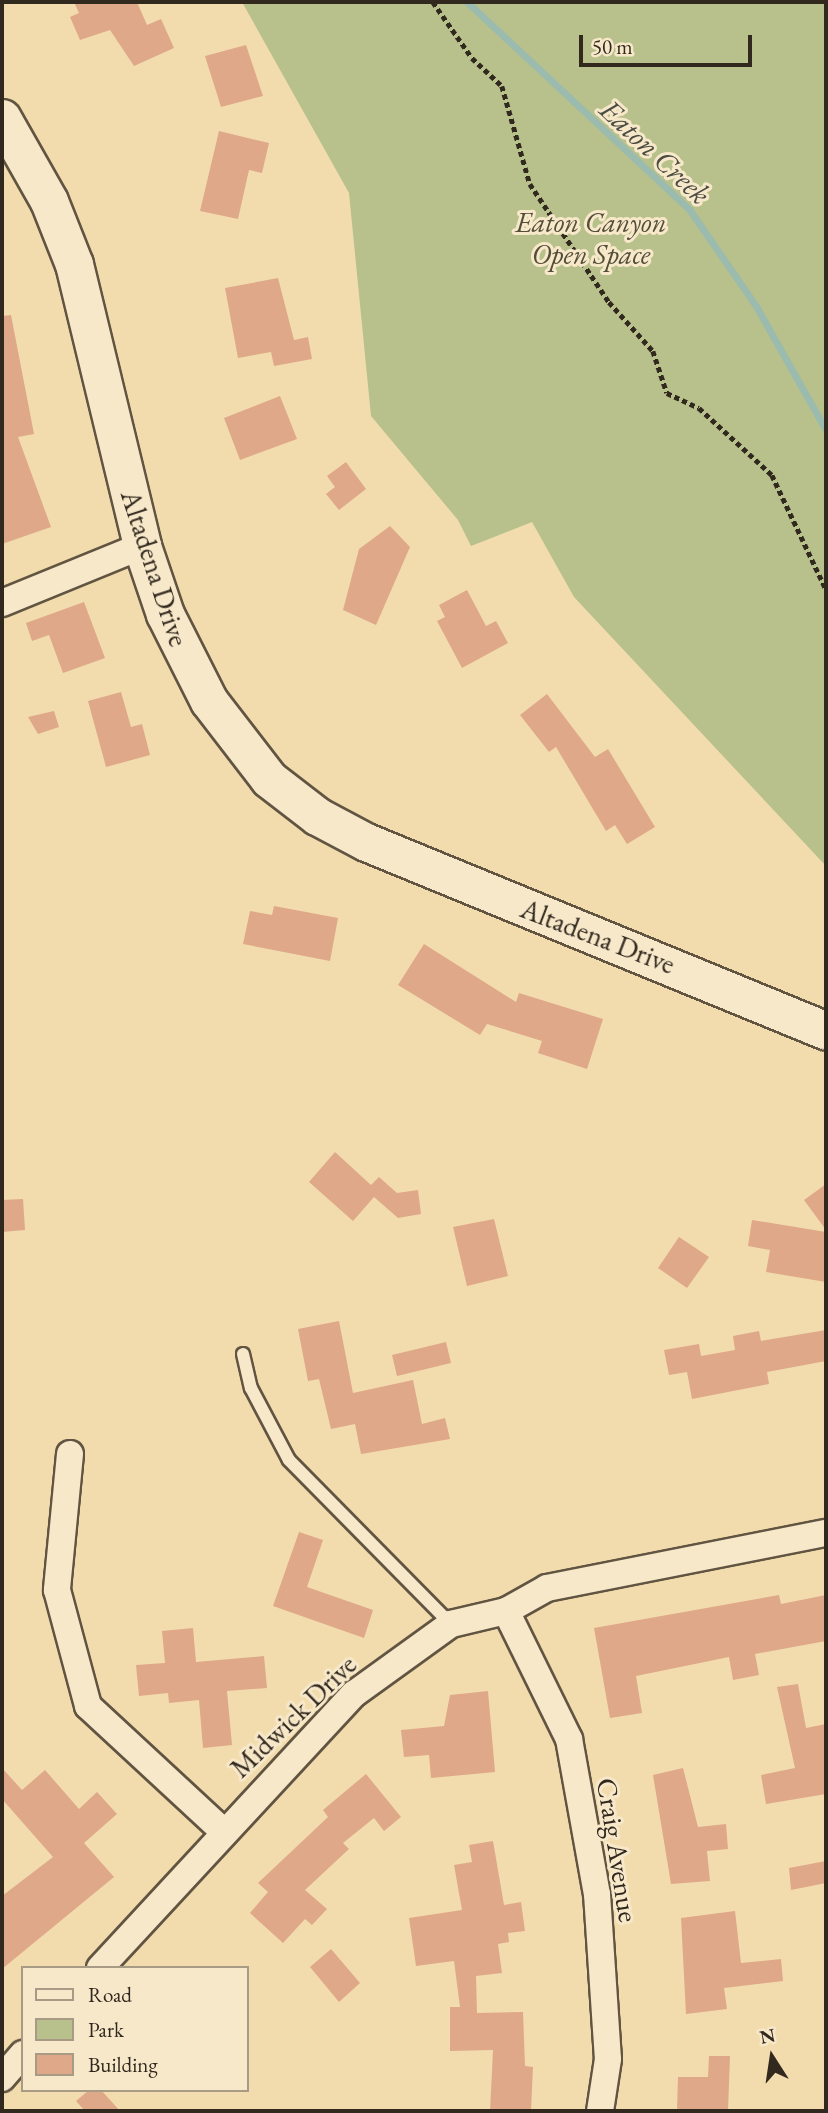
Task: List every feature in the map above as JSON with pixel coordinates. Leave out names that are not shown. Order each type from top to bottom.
[{"type":"main road","name":"Altadena Drive","points":[[2,118],[49,201],[74,264],[142,546],[183,656],[209,701],[269,779],[317,816],[826,1031]]},
{"type":"street","points":[[2,604],[142,546]]},
{"type":"street","points":[[70,1454],[57,1590],[88,1706],[223,1831]]},
{"type":"street","name":"Midwick Drive","points":[[102,1966],[223,1831],[354,1693],[451,1624],[506,1611],[547,1588],[826,1533]]},
{"type":"street","name":"Craig Avenue","points":[[506,1611],[569,1739],[597,1894],[608,2059],[600,2111]]},
{"type":"street","points":[[2,2078],[21,2056]]},
{"type":"lane","points":[[243,1354],[251,1388],[289,1460],[451,1624]]},
{"type":"path","points":[[433,2],[472,58],[502,86],[530,184],[609,302],[653,351],[667,393],[699,408],[772,475],[826,589]]},
{"type":"green space","name":"Eaton Canyon Open Space","points":[[242,2],[826,2],[826,866],[574,597],[532,522],[471,546],[458,520],[371,416],[349,193]]},
{"type":"building","points":[[74,2],[137,2],[147,25],[161,19],[174,48],[134,66],[110,30],[80,40],[70,17],[79,13]]},
{"type":"building","points":[[246,45],[263,96],[221,107],[205,56]]},
{"type":"building","points":[[219,131],[269,143],[262,173],[249,170],[238,219],[200,211]]},
{"type":"building","points":[[278,278],[294,340],[308,337],[312,359],[274,366],[271,352],[238,358],[225,288]]},
{"type":"building","points":[[11,315],[34,434],[18,437],[51,527],[2,544],[2,316]]},
{"type":"building","points":[[280,396],[297,439],[240,460],[224,418]]},
{"type":"building","points":[[346,462],[366,489],[339,510],[326,494],[335,487],[327,476]]},
{"type":"building","points":[[390,526],[410,547],[376,625],[343,610],[359,549]]},
{"type":"building","points":[[467,590],[486,626],[496,621],[508,643],[462,668],[437,621],[445,617],[439,605]]},
{"type":"building","points":[[84,602],[105,658],[63,673],[49,635],[32,641],[26,623]]},
{"type":"building","points":[[121,692],[131,727],[142,724],[150,755],[106,767],[88,701]]},
{"type":"building","points":[[547,694],[595,757],[608,749],[655,827],[627,844],[615,825],[606,831],[556,747],[549,752],[520,715]]},
{"type":"building","points":[[54,711],[59,727],[38,734],[28,717]]},
{"type":"building","points":[[274,906],[338,918],[330,961],[243,944],[250,911],[272,915]]},
{"type":"building","points":[[424,944],[516,1002],[519,993],[603,1019],[587,1069],[538,1053],[542,1041],[487,1024],[480,1035],[398,985]]},
{"type":"building","points":[[335,1152],[371,1185],[379,1177],[397,1193],[418,1190],[421,1214],[398,1218],[374,1197],[353,1221],[309,1182]]},
{"type":"building","points":[[826,1184],[826,1230],[804,1200]]},
{"type":"building","points":[[23,1199],[25,1230],[2,1232],[2,1200]]},
{"type":"building","points":[[494,1219],[508,1276],[467,1286],[453,1227]]},
{"type":"building","points":[[752,1220],[826,1232],[826,1282],[766,1272],[770,1250],[748,1246]]},
{"type":"building","points":[[679,1237],[709,1257],[687,1288],[658,1268]]},
{"type":"building","points":[[339,1321],[353,1393],[413,1380],[422,1424],[445,1418],[450,1439],[361,1454],[355,1424],[331,1429],[319,1379],[308,1381],[298,1329]]},
{"type":"building","points":[[826,1330],[826,1361],[767,1372],[769,1384],[692,1399],[687,1372],[669,1375],[664,1350],[699,1344],[701,1356],[735,1350],[733,1336],[759,1331],[761,1341]]},
{"type":"building","points":[[446,1342],[451,1363],[397,1376],[392,1355]]},
{"type":"building","points":[[299,1532],[323,1540],[307,1587],[373,1610],[364,1638],[273,1606]]},
{"type":"building","points":[[779,1595],[781,1604],[826,1595],[826,1641],[755,1654],[759,1675],[733,1680],[729,1657],[636,1676],[642,1713],[610,1718],[594,1628]]},
{"type":"building","points":[[193,1628],[196,1662],[264,1656],[267,1688],[227,1691],[232,1745],[203,1748],[199,1700],[169,1703],[168,1693],[139,1696],[136,1665],[165,1663],[162,1631]]},
{"type":"building","points":[[798,1684],[806,1728],[826,1724],[826,1794],[766,1804],[761,1775],[795,1768],[777,1687]]},
{"type":"building","points":[[488,1691],[495,1772],[431,1778],[429,1755],[404,1757],[401,1730],[444,1726],[450,1695]]},
{"type":"building","points":[[2,1768],[22,1790],[45,1770],[79,1809],[97,1792],[117,1814],[84,1843],[114,1877],[2,1969],[2,1896],[53,1857],[2,1799]]},
{"type":"building","points":[[683,1768],[698,1827],[726,1824],[728,1849],[707,1851],[710,1881],[671,1884],[653,1775]]},
{"type":"building","points":[[366,1774],[401,1817],[384,1831],[374,1818],[343,1843],[349,1849],[305,1890],[327,1909],[312,1925],[305,1919],[283,1943],[250,1913],[268,1892],[258,1883],[328,1817],[323,1810]]},
{"type":"building","points":[[493,1841],[504,1905],[521,1902],[525,1931],[508,1933],[509,1942],[498,1944],[502,1973],[476,1976],[477,2013],[523,2012],[525,2066],[533,2067],[531,2111],[490,2111],[493,2050],[450,2051],[450,2007],[460,2007],[454,1961],[416,1966],[409,1918],[462,1910],[454,1865],[472,1862],[469,1845]]},
{"type":"building","points":[[826,1861],[826,1883],[791,1890],[789,1868]]},
{"type":"building","points":[[735,1911],[741,1963],[781,1959],[783,1981],[724,1988],[727,2009],[686,2014],[681,1918]]},
{"type":"building","points":[[331,1949],[360,1983],[339,2002],[310,1967]]},
{"type":"building","points":[[709,2056],[730,2056],[728,2111],[677,2111],[678,2077],[708,2077]]},
{"type":"building","points":[[87,2092],[103,2092],[120,2111],[85,2111],[76,2101]]},
{"type":"waterway","name":"Eaton Creek","points":[[467,2],[689,209],[756,306],[826,430]]}]
